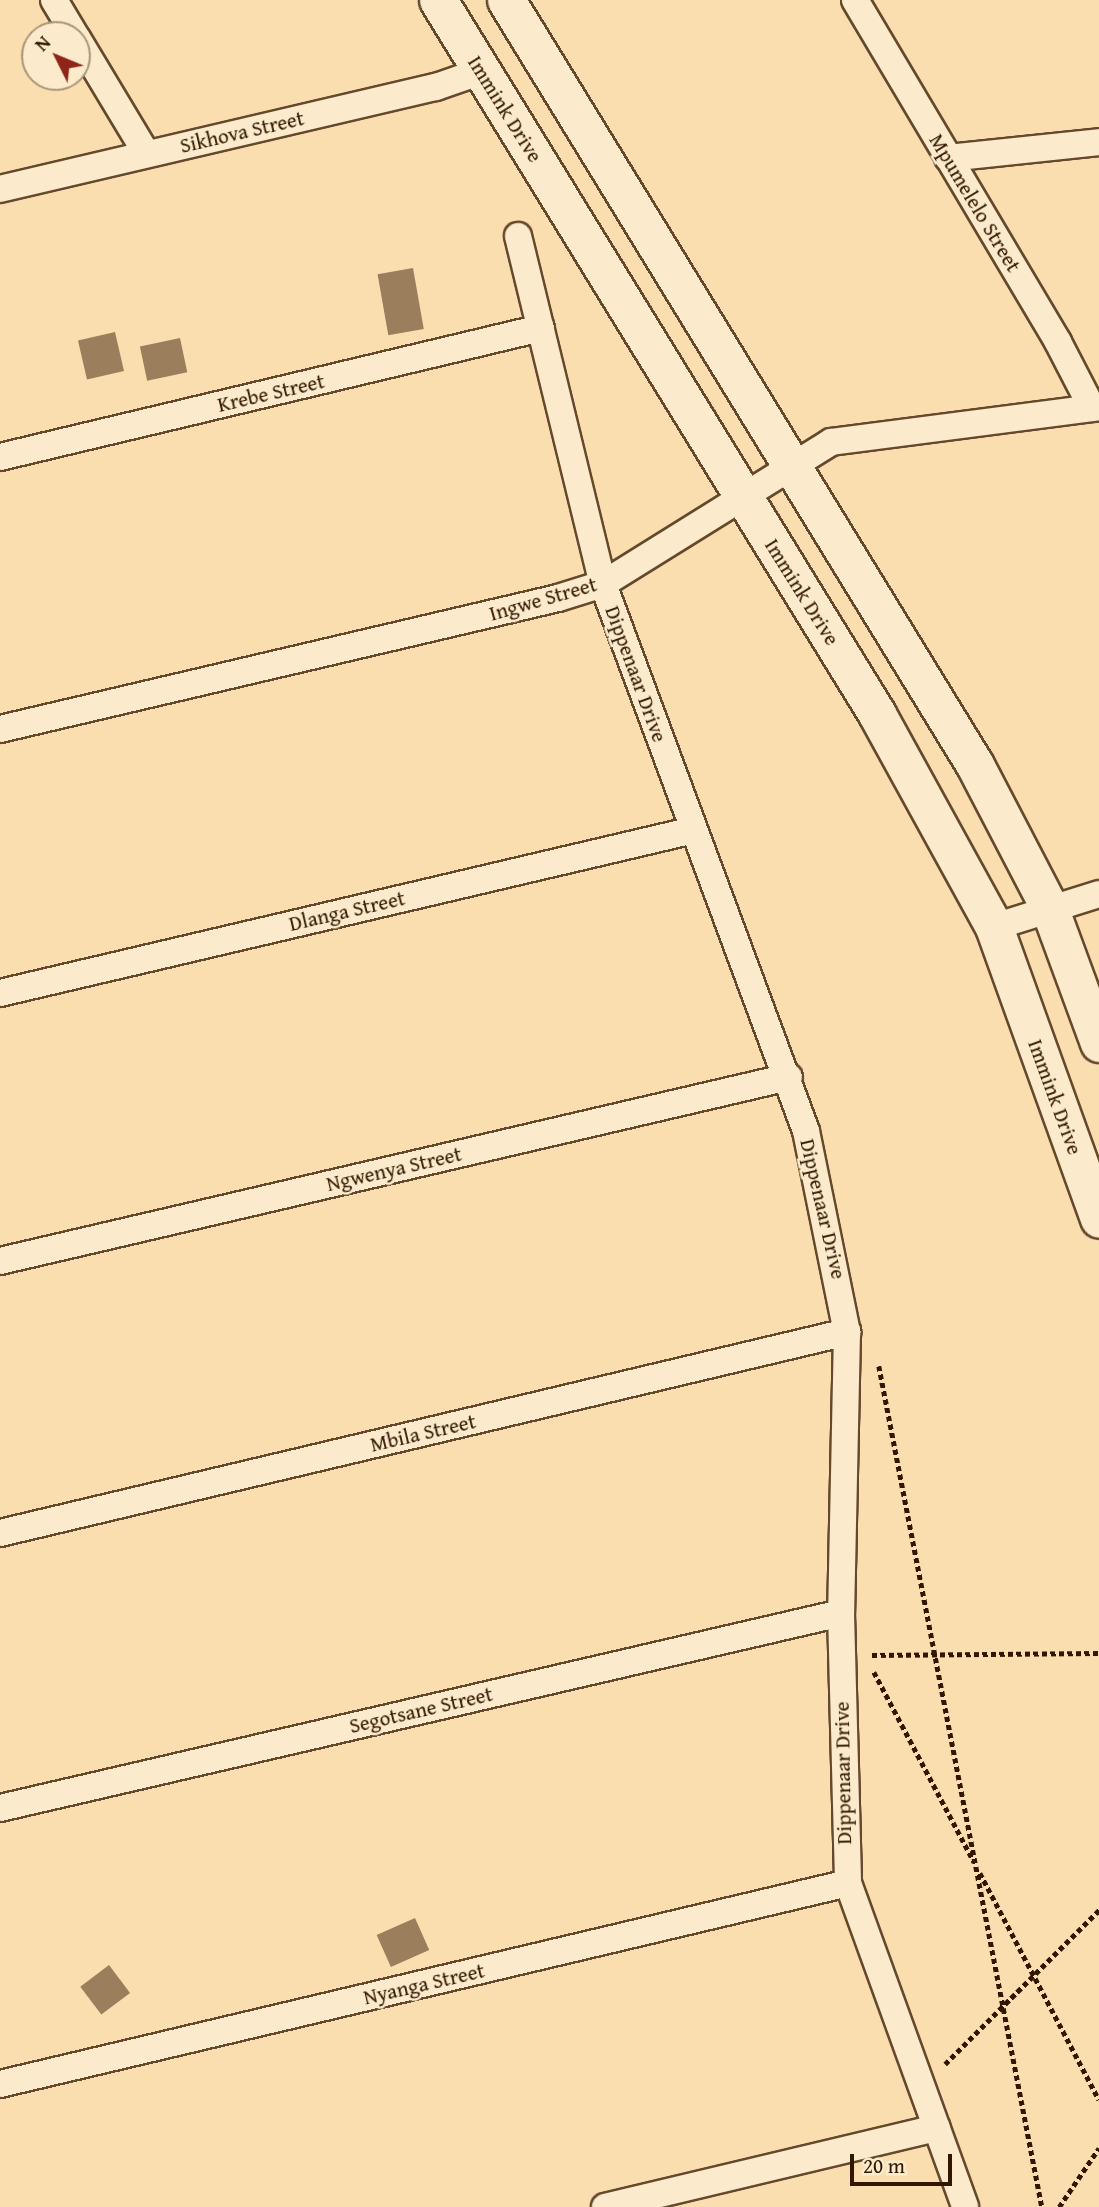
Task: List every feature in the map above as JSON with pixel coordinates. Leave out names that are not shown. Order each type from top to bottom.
[{"type":"main road","name":"Immink Drive","points":[[438,0],[877,714],[994,927],[1099,1219]]},
{"type":"main road","points":[[506,0],[936,697],[1049,907],[1099,1043]]},
{"type":"street","points":[[54,0],[66,21]]},
{"type":"street","name":"Mpumelelo Street","points":[[855,0],[1095,408]]},
{"type":"street","points":[[91,62],[146,153]]},
{"type":"street","name":"Sikhova Street","points":[[0,189],[436,87],[482,71]]},
{"type":"street","points":[[948,158],[1099,142]]},
{"type":"street","name":"Dippenaar Drive","points":[[518,236],[603,584],[789,1077],[806,1131],[847,1332],[842,1613],[848,1883],[965,2207]]},
{"type":"street","name":"Krebe Street","points":[[0,457],[541,328]]},
{"type":"street","name":"Ingwe Street","points":[[0,729],[558,598],[603,584],[743,496],[790,463],[831,442],[1095,408]]},
{"type":"street","name":"Dlanga Street","points":[[0,993],[694,830]]},
{"type":"street","points":[[994,927],[1049,907],[1099,894]]},
{"type":"street","name":"Ngwenya Street","points":[[0,1261],[789,1077]]},
{"type":"street","name":"Mbila Street","points":[[0,1533],[847,1332]]},
{"type":"street","name":"Segotsane Street","points":[[0,1808],[842,1613]]},
{"type":"street","name":"Nyanga Street","points":[[0,2084],[848,1883]]},
{"type":"street","points":[[605,2207],[937,2128]]},
{"type":"path","points":[[877,1355],[1042,2207]]},
{"type":"path","points":[[1099,1653],[865,1656],[1099,2100]]},
{"type":"path","points":[[922,2087],[1099,1910]]},
{"type":"path","points":[[1059,2207],[1099,2148]]},
{"type":"building","points":[[413,268],[424,329],[388,335],[378,274]]},
{"type":"building","points":[[115,332],[124,371],[87,380],[78,341]]},
{"type":"building","points":[[180,338],[187,372],[147,381],[140,347]]},
{"type":"building","points":[[415,1918],[429,1950],[391,1967],[377,1935]]},
{"type":"building","points":[[109,1965],[130,1993],[101,2015],[80,1987]]}]
